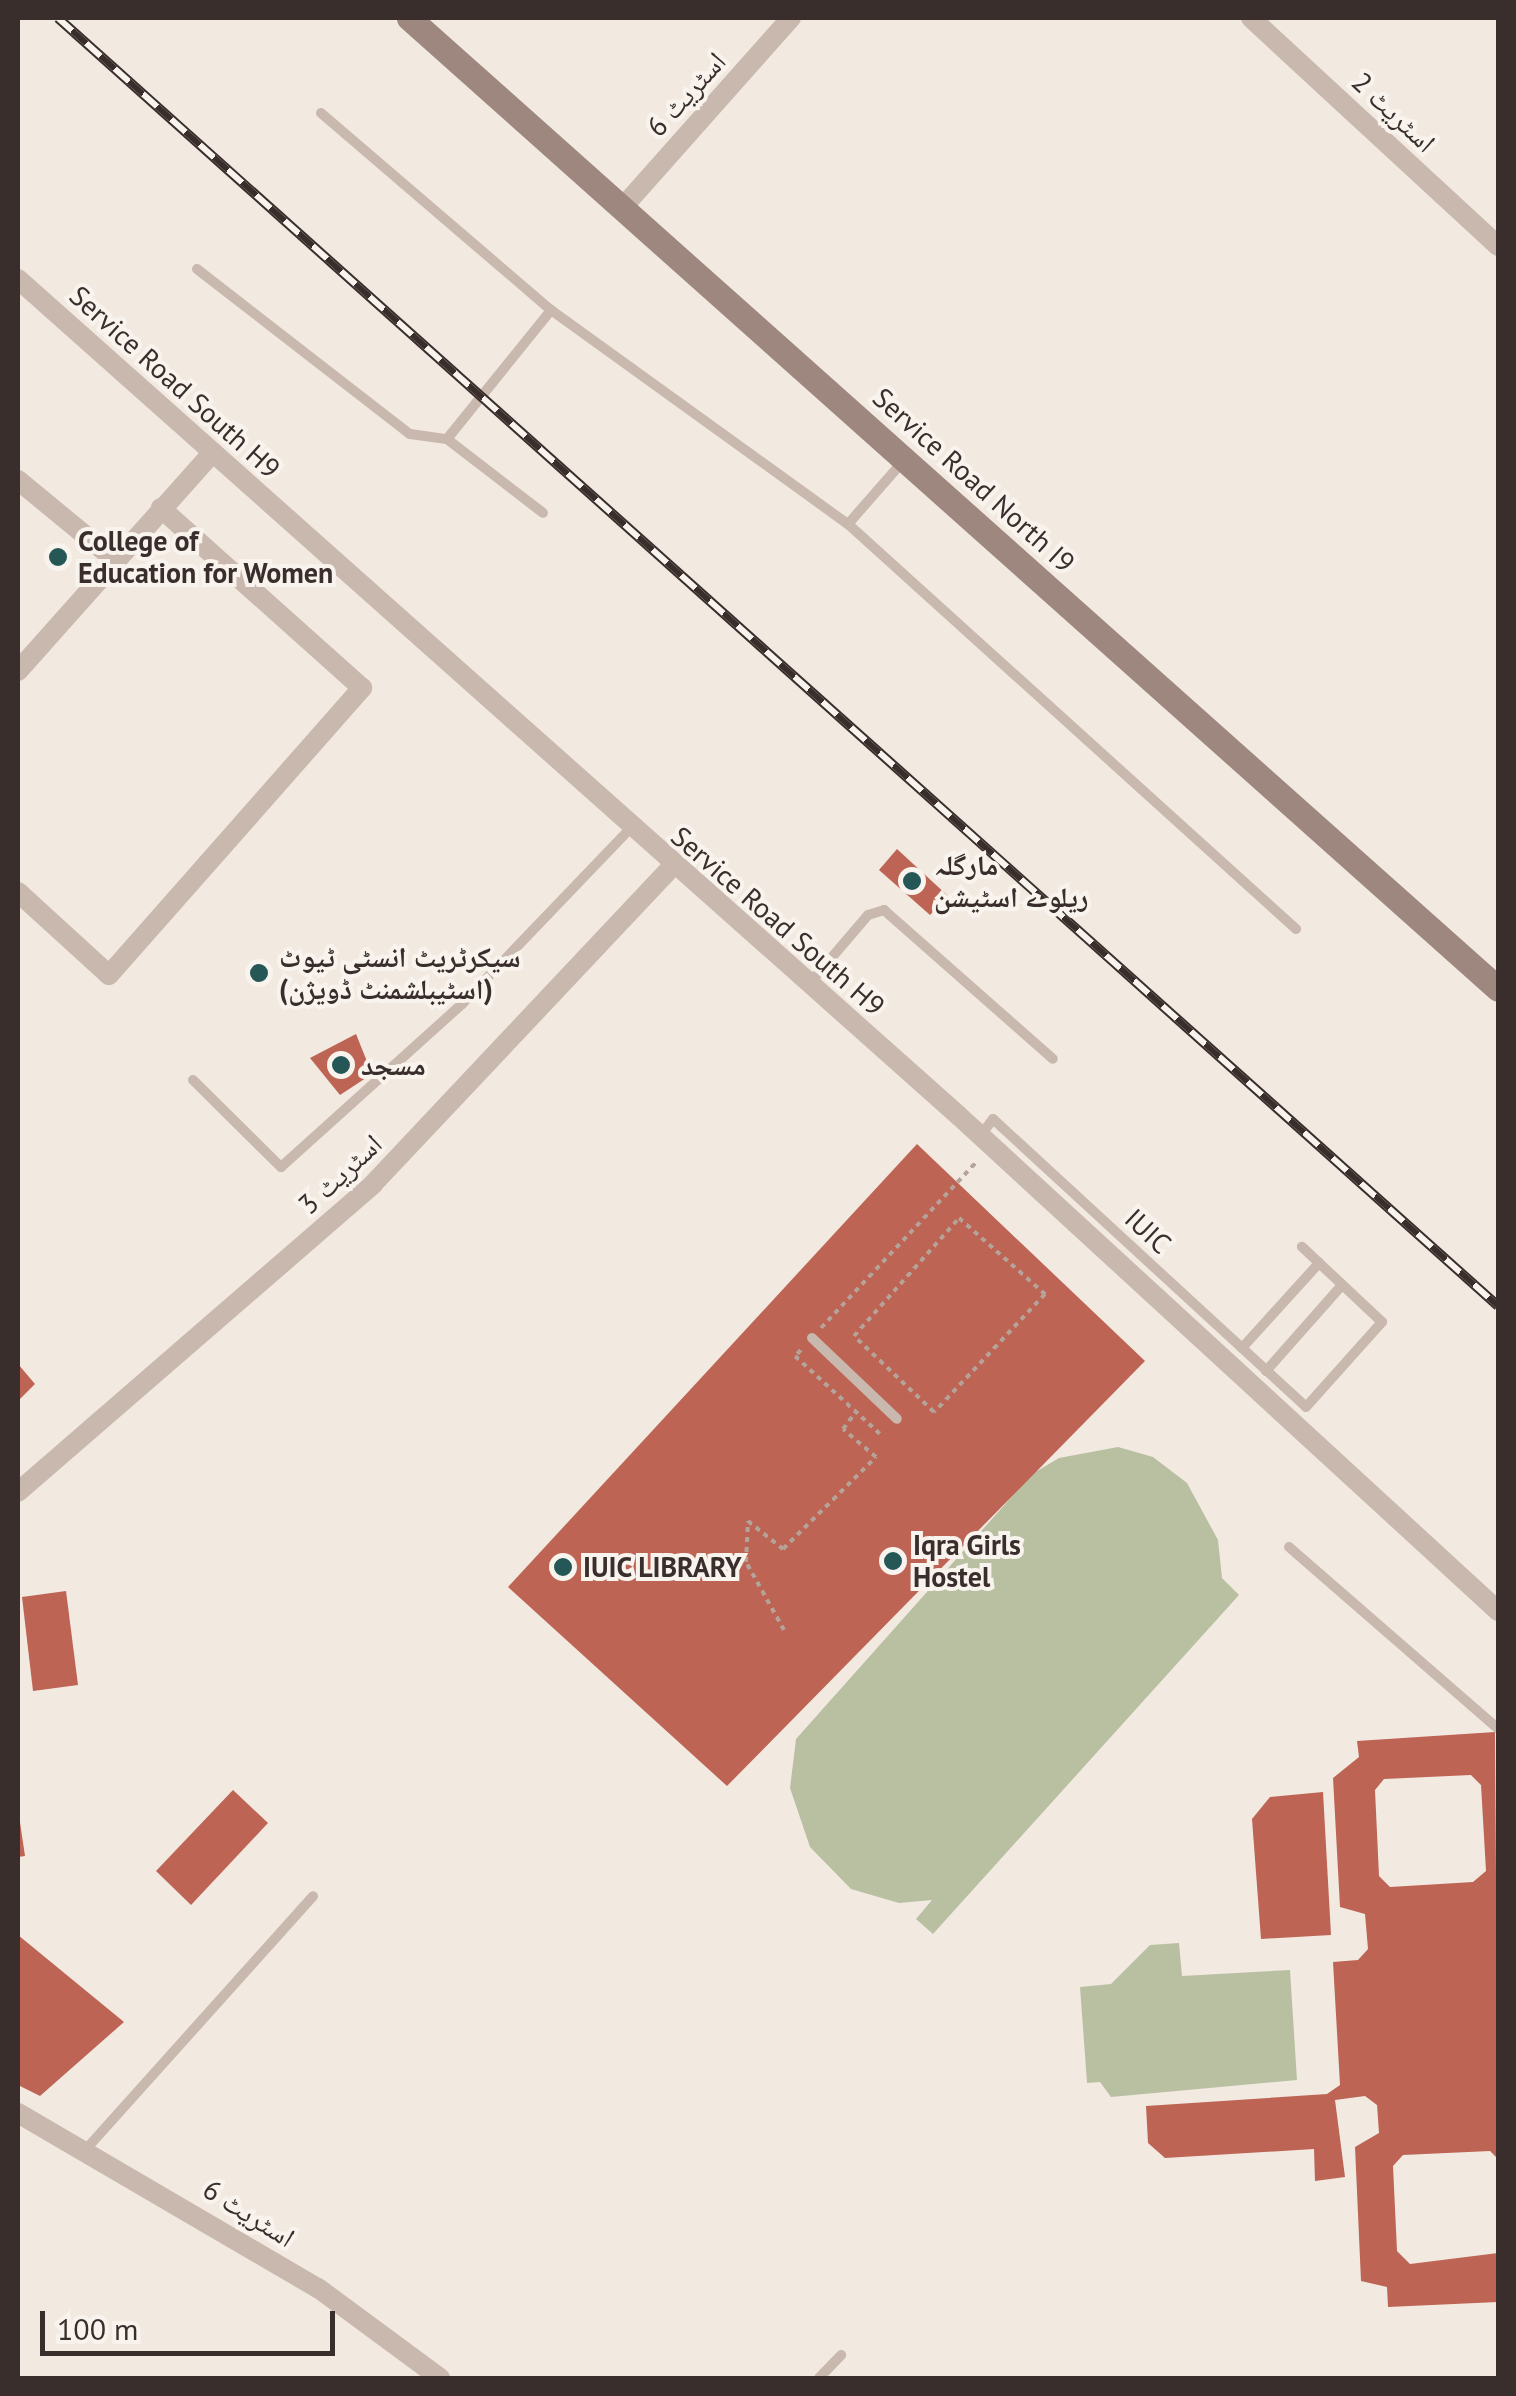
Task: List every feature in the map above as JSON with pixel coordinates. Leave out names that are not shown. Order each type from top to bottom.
[{"type":"main road","name":"Service Road North I9","points":[[409,18],[1498,989]]},
{"type":"street","name":"اسٹریٹ 6","points":[[622,207],[791,18]]},
{"type":"street","name":"اسٹریٹ 2","points":[[1252,18],[1498,246]]},
{"type":"street","name":"Service Road South H9","points":[[18,279],[672,868],[989,1133],[1498,1610]]},
{"type":"street","points":[[18,670],[213,452]]},
{"type":"street","points":[[18,480],[114,560]]},
{"type":"street","points":[[18,892],[109,974],[362,688],[161,508]]},
{"type":"street","name":"اسٹریٹ 3","points":[[18,1492],[373,1184],[672,868]]},
{"type":"street","name":"اسٹریٹ 6","points":[[18,2113],[88,2147],[318,2288],[440,2378]]},
{"type":"lane","points":[[321,113],[552,310],[848,524],[1296,929]]},
{"type":"lane","points":[[196,269],[410,434],[448,438],[542,513]]},
{"type":"lane","points":[[448,438],[552,310]]},
{"type":"lane","points":[[848,524],[905,459]]},
{"type":"lane","points":[[193,1080],[280,1167],[462,1004],[631,828]]},
{"type":"lane","points":[[810,983],[868,915],[884,910],[1052,1059]]},
{"type":"lane","name":"IUIC","points":[[989,1133],[1306,1407],[1382,1322],[1342,1285]]},
{"type":"lane","points":[[1269,1374],[1342,1285],[1302,1247]]},
{"type":"lane","points":[[1242,1348],[1320,1263]]},
{"type":"lane","points":[[812,1338],[897,1419]]},
{"type":"lane","points":[[1289,1547],[1498,1729]]},
{"type":"lane","points":[[88,2147],[313,1896]]},
{"type":"lane","points":[[819,2378],[841,2355]]},
{"type":"path","points":[[880,1434],[795,1356],[989,1133]]},
{"type":"path","points":[[959,1218],[1046,1294],[934,1412],[854,1336],[959,1218]]},
{"type":"path","points":[[784,1630],[746,1562],[748,1521],[783,1549],[876,1456],[843,1429],[856,1412]]},
{"type":"green space","points":[[1118,1447],[1153,1457],[1187,1483],[1218,1540],[1222,1578],[1239,1595],[933,1934],[916,1919],[932,1900],[899,1903],[851,1889],[810,1847],[790,1788],[796,1739],[1032,1474],[1059,1458]]},
{"type":"green space","points":[[1179,1943],[1182,1976],[1290,1970],[1297,2080],[1111,2097],[1100,2082],[1087,2083],[1080,1987],[1111,1984],[1150,1945]]},
{"type":"building","points":[[897,849],[948,896],[930,915],[879,870]]},
{"type":"building","name":"مسجد","points":[[356,1034],[372,1074],[340,1095],[310,1058]]},
{"type":"building","points":[[917,1144],[1145,1361],[727,1786],[508,1587]]},
{"type":"building","points":[[18,1364],[35,1384],[18,1401]]},
{"type":"building","points":[[66,1591],[78,1685],[33,1691],[22,1597]]},
{"type":"building","points":[[1495,1732],[1498,2159],[1490,2151],[1403,2155],[1393,2166],[1397,2251],[1410,2264],[1498,2253],[1498,2302],[1388,2307],[1387,2287],[1361,2281],[1355,2147],[1379,2133],[1377,2105],[1365,2096],[1335,2100],[1345,2177],[1315,2181],[1314,2149],[1165,2158],[1148,2143],[1146,2106],[1327,2094],[1340,2085],[1333,1962],[1358,1960],[1368,1949],[1365,1914],[1340,1907],[1333,1778],[1359,1757],[1357,1741]],"holes":[[[1471,1775],[1481,1785],[1486,1871],[1473,1882],[1390,1887],[1379,1876],[1375,1790],[1384,1779]]]},
{"type":"building","points":[[233,1790],[268,1823],[191,1905],[156,1871]]},
{"type":"building","points":[[1323,1792],[1331,1935],[1261,1939],[1252,1819],[1270,1797]]},
{"type":"building","points":[[18,1809],[25,1856],[18,1857]]},
{"type":"building","points":[[18,1935],[124,2022],[40,2096],[18,2085]]},
{"type":"railway","points":[[58,18],[1498,1306]]},
{"type":"place","name":"College of Education for Women","points":[[58,557]]},
{"type":"place","name":"مارگلہ ریلوے اسٹیشن","points":[[912,881]]},
{"type":"place","name":"سیکرٹریٹ انسٹی ٹیوٹ (اسٹیبلشمنٹ ڈویژن)","points":[[259,973]]},
{"type":"place","name":"مسجد","points":[[341,1065]]},
{"type":"place","name":"Iqra Girls Hostel","points":[[893,1561]]},
{"type":"place","name":"IUIC LIBRARY","points":[[563,1567]]}]
